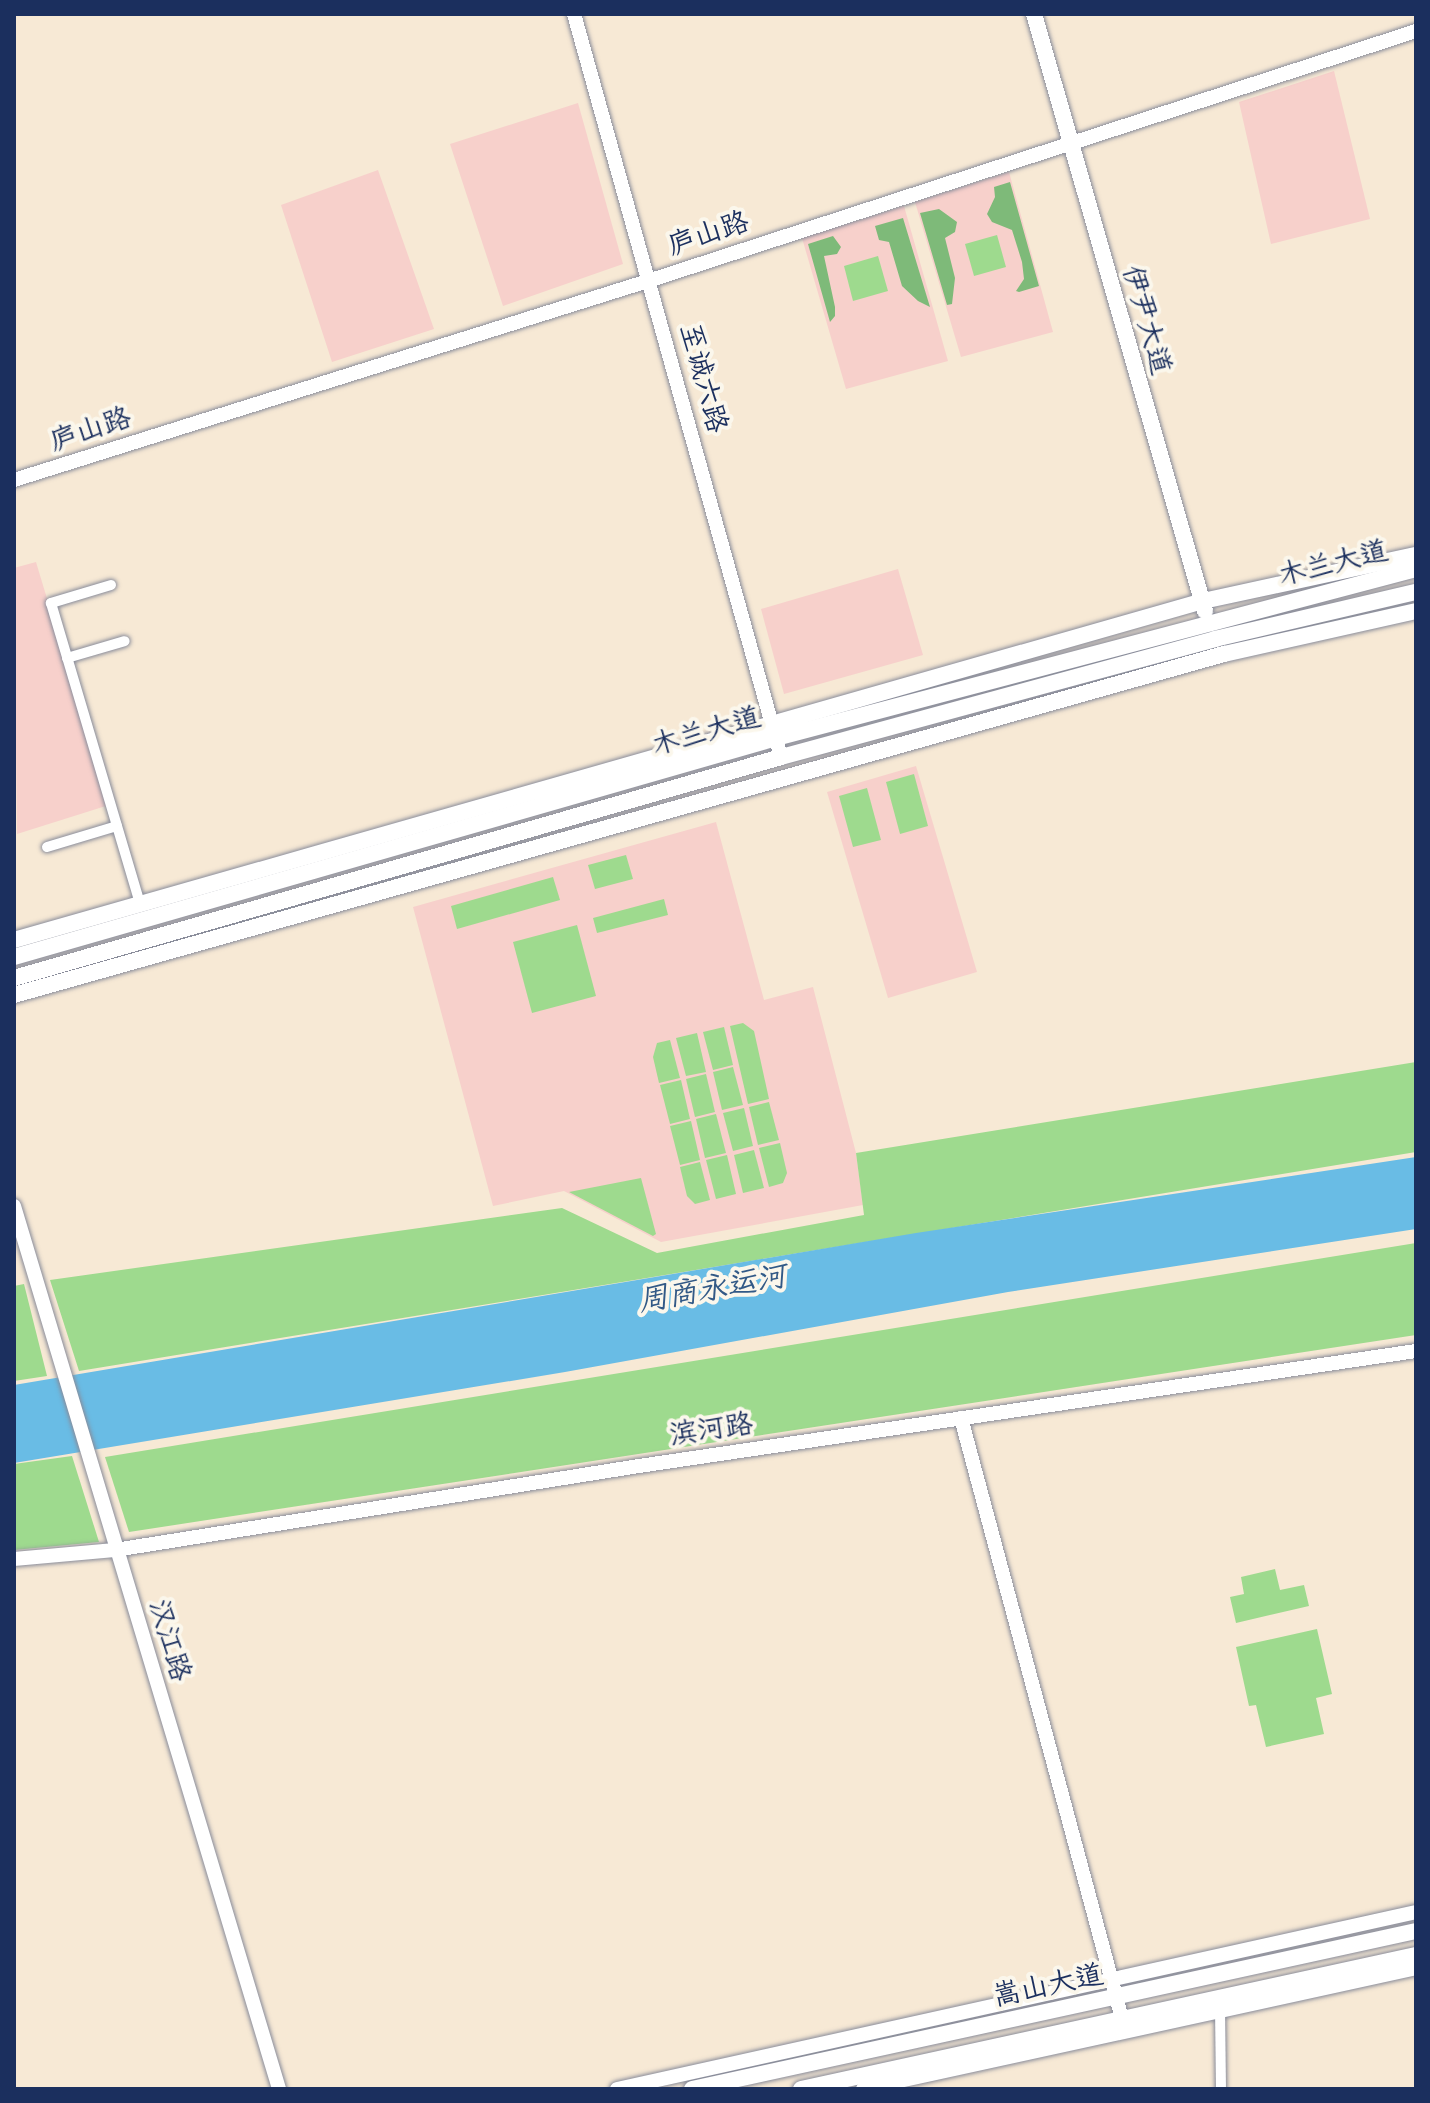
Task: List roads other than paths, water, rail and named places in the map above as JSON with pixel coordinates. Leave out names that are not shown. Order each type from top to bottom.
[{"type":"main road","name":"伊尹大道","points":[[1034,14],[1068,141],[1215,639]]},
{"type":"main road","points":[[14,940],[773,731],[1203,601],[1416,555]]},
{"type":"main road","name":"木兰大道","points":[[14,957],[773,731],[1416,569]]},
{"type":"main road","name":"木兰大道","points":[[14,978],[781,757],[1215,639],[1416,592]]},
{"type":"main road","points":[[14,995],[1210,657],[1416,611]]},
{"type":"main road","name":"嵩山大道","points":[[692,2089],[1416,1931]]},
{"type":"main road","name":"嵩山大道","points":[[801,2089],[1122,2019],[1220,2004],[1416,1955]]},
{"type":"street","name":"至诚六路","points":[[574,14],[651,280],[781,757]]},
{"type":"street","name":"庐山路","points":[[14,480],[651,280],[1068,141],[1416,31]]},
{"type":"street","points":[[111,585],[51,603],[140,904]]},
{"type":"street","points":[[67,658],[125,641]]},
{"type":"street","points":[[47,847],[117,826]]},
{"type":"street","name":"汉江路","points":[[14,1206],[279,2089]]},
{"type":"street","name":"滨河路","points":[[14,1559],[115,1550],[961,1418],[1415,1354]]},
{"type":"street","points":[[961,1418],[1122,2019]]},
{"type":"street","points":[[617,2089],[1416,1912]]},
{"type":"street","points":[[863,2089],[1220,2004],[1416,1968]]},
{"type":"street","points":[[1220,2004],[1221,2089]]},
{"type":"water","name":"周商永运河","points":[[1416,1157],[1416,1229],[1008,1292],[565,1372],[14,1463],[14,1385],[916,1233]]}]
